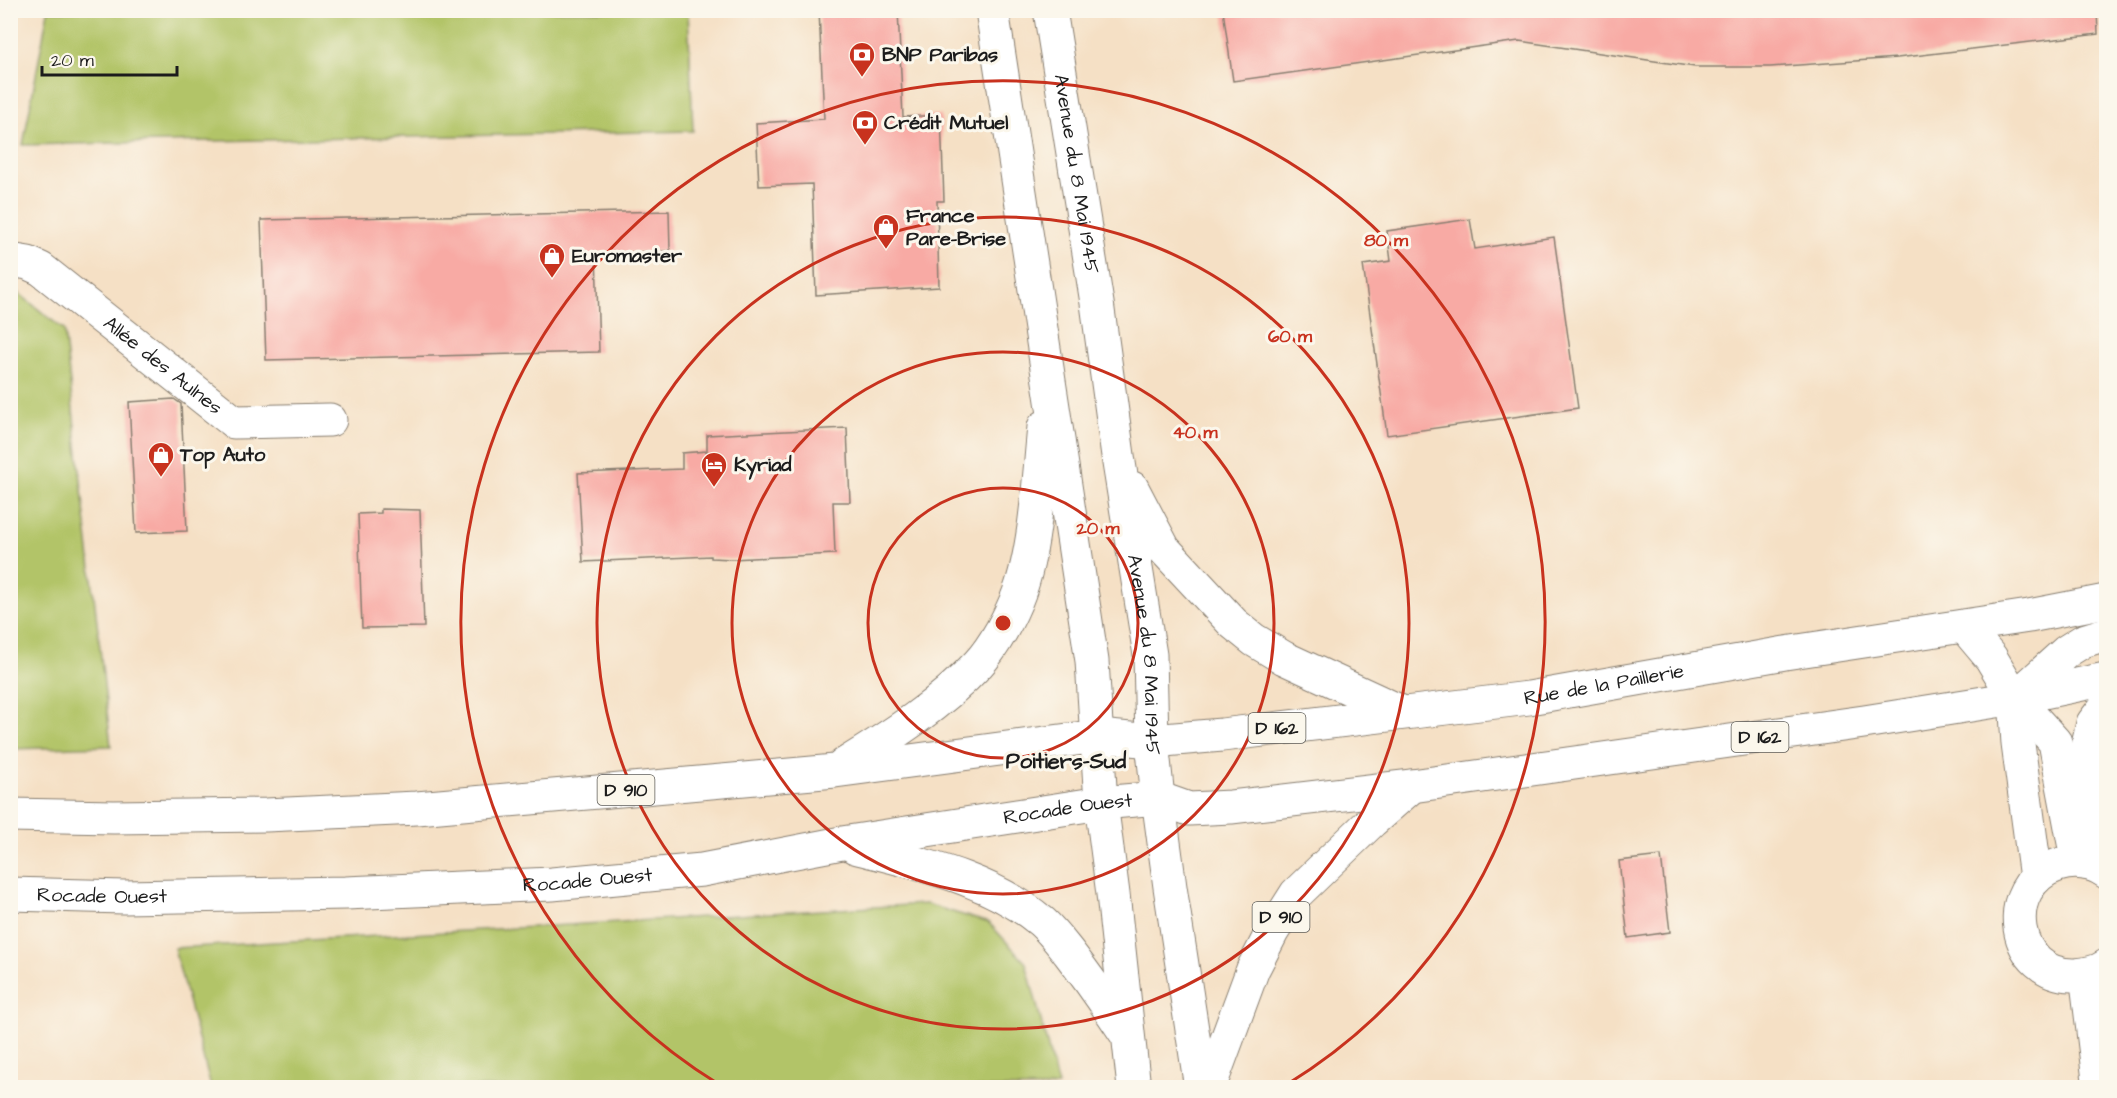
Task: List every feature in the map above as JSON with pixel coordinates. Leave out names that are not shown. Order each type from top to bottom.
[{"type":"main road","points":[[992,10],[1092,661],[1101,803],[1134,1088]]},
{"type":"main road","name":"Avenue du 8 Mai 1945","points":[[1050,10],[1150,655],[1152,741],[1158,798],[1201,1088]]},
{"type":"main road","name":"Allée des Aulnes","points":[[10,260],[28,263],[41,269],[234,422],[330,420]]},
{"type":"main road","points":[[835,771],[907,724],[948,691],[979,663],[1002,628],[1019,593],[1028,559],[1050,383]]},
{"type":"main road","points":[[1119,463],[1164,549],[1233,623],[1254,640],[1284,658],[1401,712]]},
{"type":"main road","name":"Rue de la Paillerie","points":[[1098,736],[1152,741],[1528,698],[1785,653],[2106,602]]},
{"type":"main road","points":[[1964,626],[1991,658],[2015,698],[2055,742],[2074,843],[2098,868]]},
{"type":"main road","points":[[2015,698],[2067,651],[2083,641],[2106,634]]},
{"type":"main road","name":"D 162","points":[[1158,798],[1189,809],[1412,786],[1853,724],[2015,698],[2106,679]]},
{"type":"main road","points":[[2015,698],[2018,744],[2036,878]]},
{"type":"main road","points":[[2098,868],[2088,744],[2093,723],[2106,706]]},
{"type":"main road","name":"D 910","points":[[10,815],[114,818],[231,816],[417,808],[835,771],[1098,736]]},
{"type":"main road","name":"D 910","points":[[1209,1088],[1253,969],[1272,932],[1296,894],[1412,786]]},
{"type":"main road","name":"Rocade Ouest","points":[[10,894],[124,897],[346,893],[552,884],[702,870],[842,843],[1101,803],[1158,798]]},
{"type":"main road","points":[[842,843],[947,872],[1012,901],[1043,923],[1064,947],[1090,980],[1128,1036]]},
{"type":"main road","points":[[2098,868],[2067,863],[2050,868],[2036,878],[2019,908],[2019,926],[2024,942],[2034,958],[2049,969],[2067,975],[2096,970],[2100,1088]]},
{"type":"green space","points":[[48,11],[688,11],[693,131],[23,145]]},
{"type":"green space","points":[[11,292],[17,292],[64,330],[111,746],[11,749]]},
{"type":"green space","points":[[926,904],[989,923],[1026,963],[1058,1086],[1045,1088],[211,1087],[174,948]]},
{"type":"building","points":[[819,10],[898,10],[903,117],[941,115],[944,201],[937,201],[939,287],[816,295],[812,184],[759,186],[756,123],[824,119]]},
{"type":"building","points":[[1223,10],[2097,10],[2098,34],[1897,58],[1770,67],[1695,67],[1519,41],[1233,81]]},
{"type":"building","points":[[669,211],[670,251],[596,253],[599,352],[266,360],[261,220]]},
{"type":"building","points":[[1470,219],[1475,249],[1554,237],[1578,408],[1387,435],[1363,265],[1391,261],[1387,231]]},
{"type":"building","points":[[174,399],[181,404],[187,531],[136,533],[129,402]]},
{"type":"building","name":"Kyriad","points":[[847,428],[850,502],[833,502],[835,554],[732,559],[711,558],[711,556],[583,562],[578,473],[682,469],[682,453],[707,451],[707,435]]},
{"type":"building","points":[[381,509],[420,510],[424,627],[362,628],[358,514],[381,513]]},
{"type":"building","points":[[1661,856],[1670,932],[1628,938],[1619,861]]},
{"type":"place","name":"BNP Paribas","points":[[862,78]]},
{"type":"place","name":"Crédit Mutuel","points":[[865,146]]},
{"type":"place","name":"France Pare-Brise","points":[[886,250]]},
{"type":"place","name":"Euromaster","points":[[552,279]]},
{"type":"place","name":"Top Auto","points":[[161,478]]},
{"type":"place","name":"Kyriad","points":[[714,488]]},
{"type":"district","name":"Poitiers-Sud","points":[[1066,761]]}]
